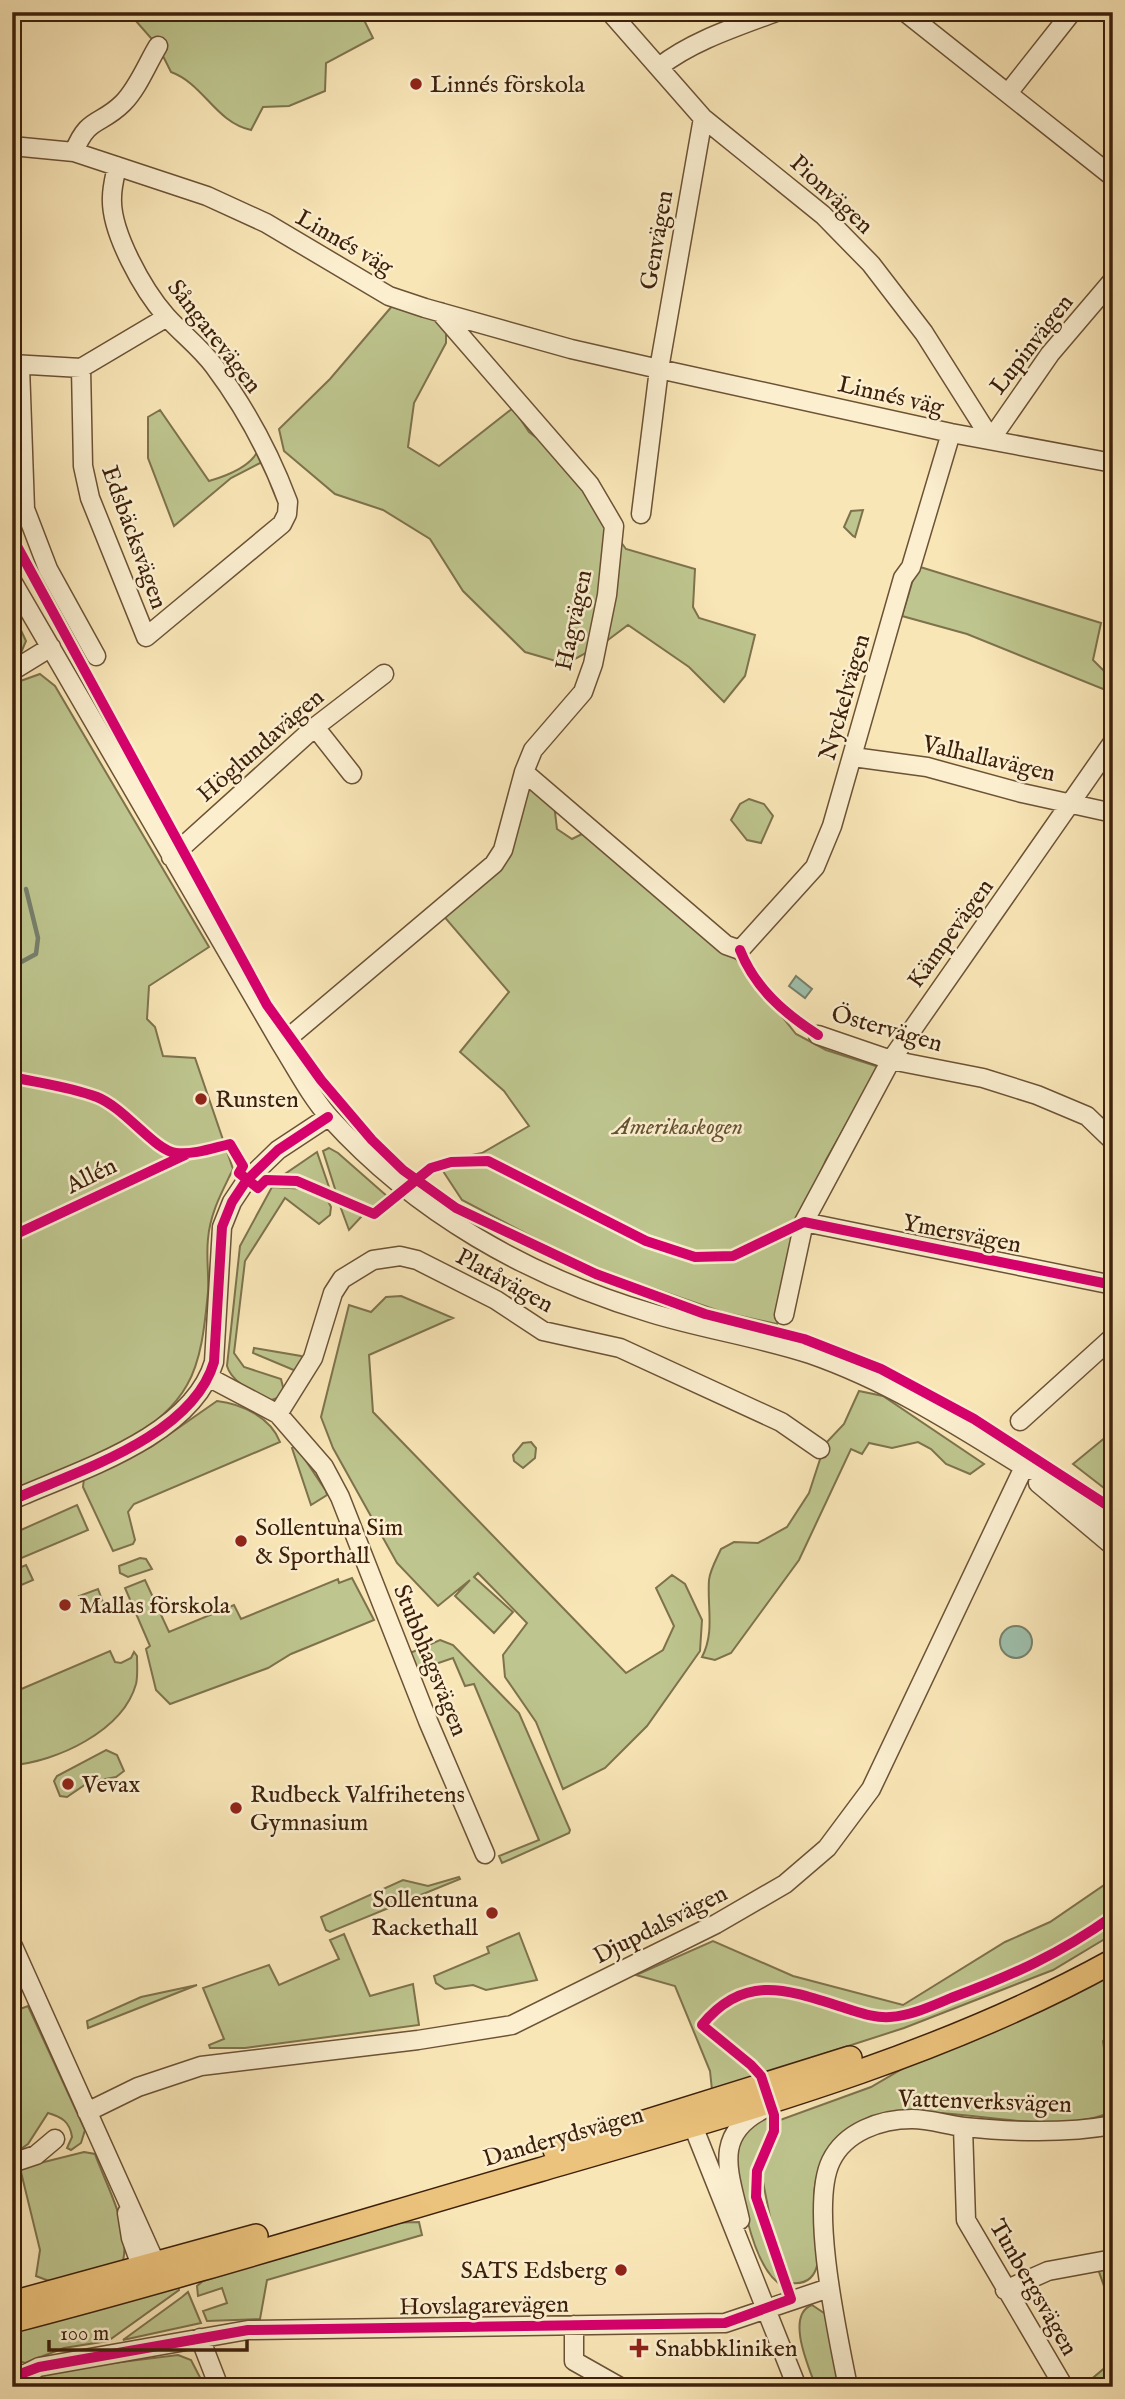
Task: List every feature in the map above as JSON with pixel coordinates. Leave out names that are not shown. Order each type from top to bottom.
[{"type":"main road","name":"Danderydsvägen","points":[[12,2321],[152,2274],[911,2040],[1053,1978],[1113,1946]]},
{"type":"main road","name":"Danderydsvägen","points":[[12,2303],[152,2274],[804,2090],[938,2043],[1113,1961]]},
{"type":"main road","points":[[673,2112],[700,2121],[757,2086]]},
{"type":"street","name":"Pionvägen","points":[[610,12],[703,118],[823,215],[871,264],[924,333],[991,439]]},
{"type":"street","points":[[659,67],[695,46],[776,12]]},
{"type":"street","points":[[905,12],[1113,177]]},
{"type":"street","points":[[1008,93],[1072,12]]},
{"type":"street","points":[[74,152],[81,134],[91,123],[108,115],[129,96],[158,46]]},
{"type":"street","name":"Genvägen","points":[[659,369],[703,118]]},
{"type":"street","name":"Linnés väg","points":[[12,146],[74,152],[216,200],[266,223],[389,296],[440,312],[571,349],[951,433],[1109,456]]},
{"type":"street","name":"Sångarevägen","points":[[117,166],[111,199],[118,228],[136,274],[167,317],[185,332],[214,366],[242,407],[288,502],[287,514],[282,524],[146,638]]},
{"type":"street","name":"Lupinvägen","points":[[991,439],[1050,354],[1113,280]]},
{"type":"street","name":"Hagvägen","points":[[281,1044],[494,863],[503,850],[524,772],[533,750],[583,692],[593,664],[607,595],[614,526],[590,485],[440,312]]},
{"type":"street","points":[[96,656],[48,569],[25,509],[16,365],[81,368],[167,317]]},
{"type":"street","name":"Edsbäcksvägen","points":[[81,368],[83,466],[90,498],[146,638]]},
{"type":"street","points":[[641,514],[659,369]]},
{"type":"street","name":"Nyckelvägen","points":[[524,772],[726,945],[740,950],[815,867],[832,826],[903,578],[911,567],[951,433]]},
{"type":"street","points":[[12,581],[281,1044],[328,1116],[424,1206],[491,1247],[557,1279],[650,1313],[808,1354],[880,1382],[1024,1467],[1046,1476],[1113,1526]]},
{"type":"street","points":[[12,670],[51,647]]},
{"type":"street","name":"Höglundavägen","points":[[171,857],[315,727],[384,674]]},
{"type":"street","points":[[315,727],[352,774]]},
{"type":"street","name":"Kämpevägen","points":[[784,1315],[804,1222],[891,1060],[1113,741]]},
{"type":"street","name":"Valhallavägen","points":[[853,757],[927,767],[1022,793],[1113,813]]},
{"type":"street","name":"Östervägen","points":[[818,1035],[891,1060],[983,1078],[1069,1106],[1087,1116],[1113,1141]]},
{"type":"street","points":[[12,1500],[154,1434],[181,1413],[210,1378],[217,1339],[222,1227],[232,1202],[246,1181],[278,1150],[328,1116]]},
{"type":"street","name":"Ymersvägen","points":[[804,1222],[1113,1285]]},
{"type":"street","name":"Platåvägen","points":[[278,1414],[313,1358],[333,1293],[342,1279],[373,1260],[400,1256],[417,1260],[496,1300],[543,1331],[620,1348],[781,1422],[820,1449]]},
{"type":"street","points":[[1020,1422],[1113,1337]]},
{"type":"street","name":"Stubbhagsvägen","points":[[210,1378],[278,1414],[307,1444],[340,1497],[428,1721],[485,1854]]},
{"type":"street","points":[[1024,1467],[1113,1546]]},
{"type":"street","name":"Djupdalsvägen","points":[[87,2112],[138,2087],[201,2066],[429,2039],[512,2025],[716,1924],[785,1884],[827,1848],[871,1789],[1024,1467]]},
{"type":"street","points":[[12,1944],[125,2199],[144,2232],[152,2274]]},
{"type":"street","points":[[759,2288],[727,2160],[728,2144],[738,2127],[752,2115],[804,2090]]},
{"type":"street","name":"Vattenverksvägen","points":[[848,2387],[829,2288],[823,2192],[829,2164],[837,2150],[860,2130],[912,2119],[963,2127],[1027,2132],[1113,2125]]},
{"type":"street","points":[[700,2121],[741,2221]]},
{"type":"street","points":[[700,2121],[797,2387]]},
{"type":"street","name":"Tunbergsvägen","points":[[963,2127],[966,2220],[1064,2387]]},
{"type":"street","points":[[12,2163],[36,2155],[55,2139]]},
{"type":"street","points":[[1005,2290],[1048,2271],[1113,2259]]},
{"type":"street","points":[[767,2308],[829,2288]]},
{"type":"street","name":"Hovslagarevägen","points":[[12,2381],[39,2367],[248,2330],[725,2323],[767,2308]]},
{"type":"street","name":"Hovslagarevägen","points":[[574,2325],[574,2361],[620,2387]]},
{"type":"street","points":[[200,2338],[219,2387]]},
{"type":"green space","points":[[128,12],[340,12],[344,17],[346,12],[360,12],[373,38],[326,63],[325,91],[289,106],[263,107],[251,130],[228,119],[192,85],[171,72],[158,46]]},
{"type":"green space","points":[[393,305],[433,317],[446,330],[446,343],[414,403],[408,447],[439,466],[513,408],[529,432],[553,450],[626,549],[695,569],[693,607],[699,618],[755,635],[745,676],[724,702],[689,667],[628,625],[604,643],[566,664],[525,652],[463,591],[430,539],[383,510],[335,494],[284,451],[279,429],[330,379]]},
{"type":"green space","points":[[160,410],[209,481],[245,465],[259,448],[266,464],[260,463],[231,478],[174,526],[148,458],[148,417]]},
{"type":"green space","points":[[863,510],[855,537],[844,527],[851,511]]},
{"type":"green space","points":[[917,566],[1101,623],[1093,660],[1113,680],[1113,693],[967,634],[902,616]]},
{"type":"green space","points":[[12,611],[26,641],[20,655],[12,661]]},
{"type":"green space","points":[[40,674],[55,686],[209,947],[149,986],[147,1019],[155,1027],[163,1056],[195,1058],[233,1169],[217,1203],[209,1229],[208,1292],[204,1328],[196,1364],[187,1385],[173,1405],[133,1437],[84,1462],[12,1492],[12,684]]},
{"type":"green space","name":"Amerikaskogen","points":[[527,782],[554,804],[557,829],[572,839],[584,833],[736,959],[796,1034],[826,1050],[879,1067],[826,1160],[807,1204],[777,1324],[722,1312],[586,1265],[462,1200],[437,1162],[482,1153],[529,1126],[504,1091],[460,1052],[509,992],[441,913],[475,888]]},
{"type":"green space","points":[[749,799],[764,804],[773,816],[761,843],[747,840],[731,820],[740,804]]},
{"type":"green space","points":[[329,1148],[388,1197],[373,1210],[336,1192],[323,1151]]},
{"type":"green space","points":[[317,1152],[330,1190],[282,1176]]},
{"type":"green space","points":[[272,1187],[307,1189],[325,1195],[331,1207],[330,1215],[319,1224],[285,1198],[245,1261],[234,1353],[244,1367],[281,1379],[284,1391],[280,1397],[269,1401],[239,1382],[227,1366],[240,1246]]},
{"type":"green space","points":[[339,1203],[362,1216],[349,1230]]},
{"type":"green space","points":[[401,1296],[453,1318],[369,1355],[373,1412],[626,1673],[663,1650],[674,1626],[656,1588],[672,1575],[685,1584],[702,1620],[700,1651],[647,1726],[605,1768],[563,1789],[536,1722],[505,1677],[503,1655],[527,1623],[478,1573],[474,1577],[513,1612],[494,1633],[455,1596],[470,1580],[438,1606],[397,1563],[333,1448],[321,1417],[349,1305],[371,1312],[386,1297]]},
{"type":"green space","points":[[254,1348],[301,1356],[304,1360],[296,1371],[253,1353]]},
{"type":"green space","points":[[859,1391],[883,1396],[984,1464],[970,1474],[946,1464],[931,1449],[918,1442],[892,1448],[869,1443],[862,1454],[851,1449],[799,1560],[731,1653],[715,1660],[702,1657],[709,1629],[710,1576],[721,1549],[734,1542],[758,1543],[787,1527],[809,1493],[825,1444],[844,1424]]},
{"type":"green space","points":[[217,1401],[237,1405],[263,1419],[276,1433],[280,1442],[134,1504],[128,1512],[135,1540],[133,1544],[113,1551],[83,1487],[84,1478],[151,1447]]},
{"type":"green space","points":[[1113,1431],[1113,1495],[1073,1464]]},
{"type":"green space","points":[[531,1442],[536,1448],[535,1458],[523,1468],[514,1461],[513,1455],[523,1443]]},
{"type":"green space","points":[[296,1446],[326,1491],[327,1495],[311,1505],[292,1448]]},
{"type":"green space","points":[[77,1505],[88,1530],[12,1562],[12,1534]]},
{"type":"green space","points":[[140,1558],[146,1559],[152,1569],[128,1577],[120,1573],[119,1566]]},
{"type":"green space","points":[[26,1565],[33,1580],[12,1589],[12,1571]]},
{"type":"green space","points":[[352,1578],[374,1620],[291,1654],[268,1668],[170,1704],[156,1690],[146,1649],[150,1646],[125,1588],[145,1580],[169,1632],[234,1605],[241,1619],[338,1579],[339,1583]]},
{"type":"green space","points":[[98,1589],[104,1605],[85,1612],[79,1596]]},
{"type":"green space","points":[[440,1640],[453,1645],[519,1713],[569,1833],[502,1863],[499,1856],[539,1840],[474,1684],[465,1686],[453,1658],[418,1670],[410,1653]]},
{"type":"green space","points":[[110,1651],[115,1662],[121,1663],[131,1658],[134,1652],[137,1656],[136,1684],[129,1701],[117,1716],[86,1741],[67,1750],[48,1758],[12,1765],[12,1693]]},
{"type":"green space","points":[[106,1750],[117,1755],[124,1771],[116,1777],[89,1782],[67,1797],[60,1796],[54,1781],[57,1776]]},
{"type":"green space","points":[[459,1877],[460,1879],[330,1932],[326,1930],[321,1917],[403,1880],[428,1886]]},
{"type":"green space","points":[[1113,1879],[1113,1934],[1053,1970],[904,2028],[712,2090],[710,2071],[675,1986],[636,1975],[713,1941],[793,1976],[903,2005],[1005,1942],[1050,1922]]},
{"type":"green space","points":[[519,1933],[537,1980],[486,1990],[473,1985],[445,1989],[436,1983],[434,1976],[489,1953],[487,1947]]},
{"type":"green space","points":[[344,1934],[370,1996],[413,1984],[419,2025],[245,2048],[210,2048],[209,2045],[224,2039],[203,1988],[269,1965],[279,1985],[339,1959],[330,1940]]},
{"type":"green space","points":[[1113,1973],[1113,2031],[1103,2041],[1104,2048],[1113,2054],[1113,2111],[1083,2120],[1050,2123],[906,2112],[874,2117],[847,2129],[833,2142],[823,2158],[817,2176],[814,2204],[819,2248],[814,2274],[805,2281],[792,2283],[772,2227],[761,2172],[780,2120],[871,2087],[914,2062]]},
{"type":"green space","points":[[197,1985],[88,2028],[87,2021],[141,1997]]},
{"type":"green space","points":[[28,2006],[85,2130],[81,2143],[71,2150],[67,2148],[72,2137],[67,2124],[61,2118],[48,2113],[28,2144],[15,2153],[12,2140],[12,2012]]},
{"type":"green space","points":[[768,2112],[769,2130],[753,2176],[752,2195],[783,2286],[762,2261],[754,2242],[742,2198],[736,2157],[735,2141]]},
{"type":"green space","points":[[84,2152],[95,2154],[116,2207],[124,2235],[123,2261],[49,2281],[36,2276],[40,2250],[20,2168]]},
{"type":"green space","points":[[419,2222],[422,2235],[267,2280],[260,2319],[207,2321],[203,2311],[227,2303],[222,2288],[198,2296],[197,2286],[203,2281],[388,2223]]},
{"type":"green space","points":[[1113,2264],[1113,2312],[1097,2266]]},
{"type":"green space","points":[[178,2286],[179,2290],[108,2341],[64,2348],[25,2363],[12,2359],[12,2329]]},
{"type":"green space","points":[[188,2292],[201,2323],[123,2340],[182,2297]]},
{"type":"green space","points":[[812,2305],[827,2315],[841,2387],[816,2387],[809,2368],[801,2343],[800,2319],[804,2311]]},
{"type":"green space","points":[[178,2355],[191,2360],[205,2387],[20,2387],[48,2371]]},
{"type":"green space","points":[[1113,2361],[1113,2387],[1082,2387]]},
{"type":"shaded area","points":[[796,976],[812,989],[805,998],[789,986]]},
{"type":"shaded area","points":[[1016,1626],[1027,1631],[1032,1642],[1027,1653],[1016,1658],[1005,1653],[1000,1642],[1005,1631]]},
{"type":"waterway","points":[[12,967],[36,954],[38,938],[26,889]]},
{"type":"cycle path","points":[[12,537],[267,1005],[321,1080],[372,1140],[403,1170],[456,1208],[596,1274],[705,1314],[804,1339],[881,1369],[974,1419],[1113,1509]]},
{"type":"cycle path","points":[[740,950],[762,988],[794,1018],[818,1035]]},
{"type":"cycle path","points":[[12,1077],[66,1088],[108,1102],[159,1145],[176,1153],[203,1151],[230,1144],[243,1166],[239,1173],[258,1188],[266,1180],[297,1181],[374,1214],[431,1168],[451,1162],[488,1161],[646,1241],[695,1257],[733,1256],[804,1222],[1113,1285]]},
{"type":"cycle path","points":[[12,1500],[99,1463],[158,1431],[182,1411],[202,1388],[214,1362],[222,1227],[232,1202],[246,1181],[278,1150],[328,1117]]},
{"type":"cycle path","name":"Allén","points":[[12,1236],[185,1155]]},
{"type":"cycle path","points":[[23,2373],[39,2367],[248,2330],[725,2323],[791,2299],[756,2197],[757,2171],[774,2131],[774,2115],[761,2076],[702,2025],[735,1997],[753,1991],[770,1990],[807,1996],[874,2016],[905,2015],[1035,1963],[1113,1916]]},
{"type":"place","name":"Linnés förskola","points":[[416,84]]},
{"type":"place","name":"Runsten","points":[[201,1099]]},
{"type":"place","name":"Sollentuna Sim & Sporthall","points":[[241,1541]]},
{"type":"place","name":"Mallas förskola","points":[[65,1605]]},
{"type":"place","name":"Vevax","points":[[68,1784]]},
{"type":"place","name":"Rudbeck Valfrihetens Gymnasium","points":[[236,1808]]},
{"type":"place","name":"Sollentuna Rackethall","points":[[492,1913]]},
{"type":"place","name":"SATS Edsberg","points":[[621,2270]]},
{"type":"place","name":"Snabbkliniken","points":[[639,2348]]}]
